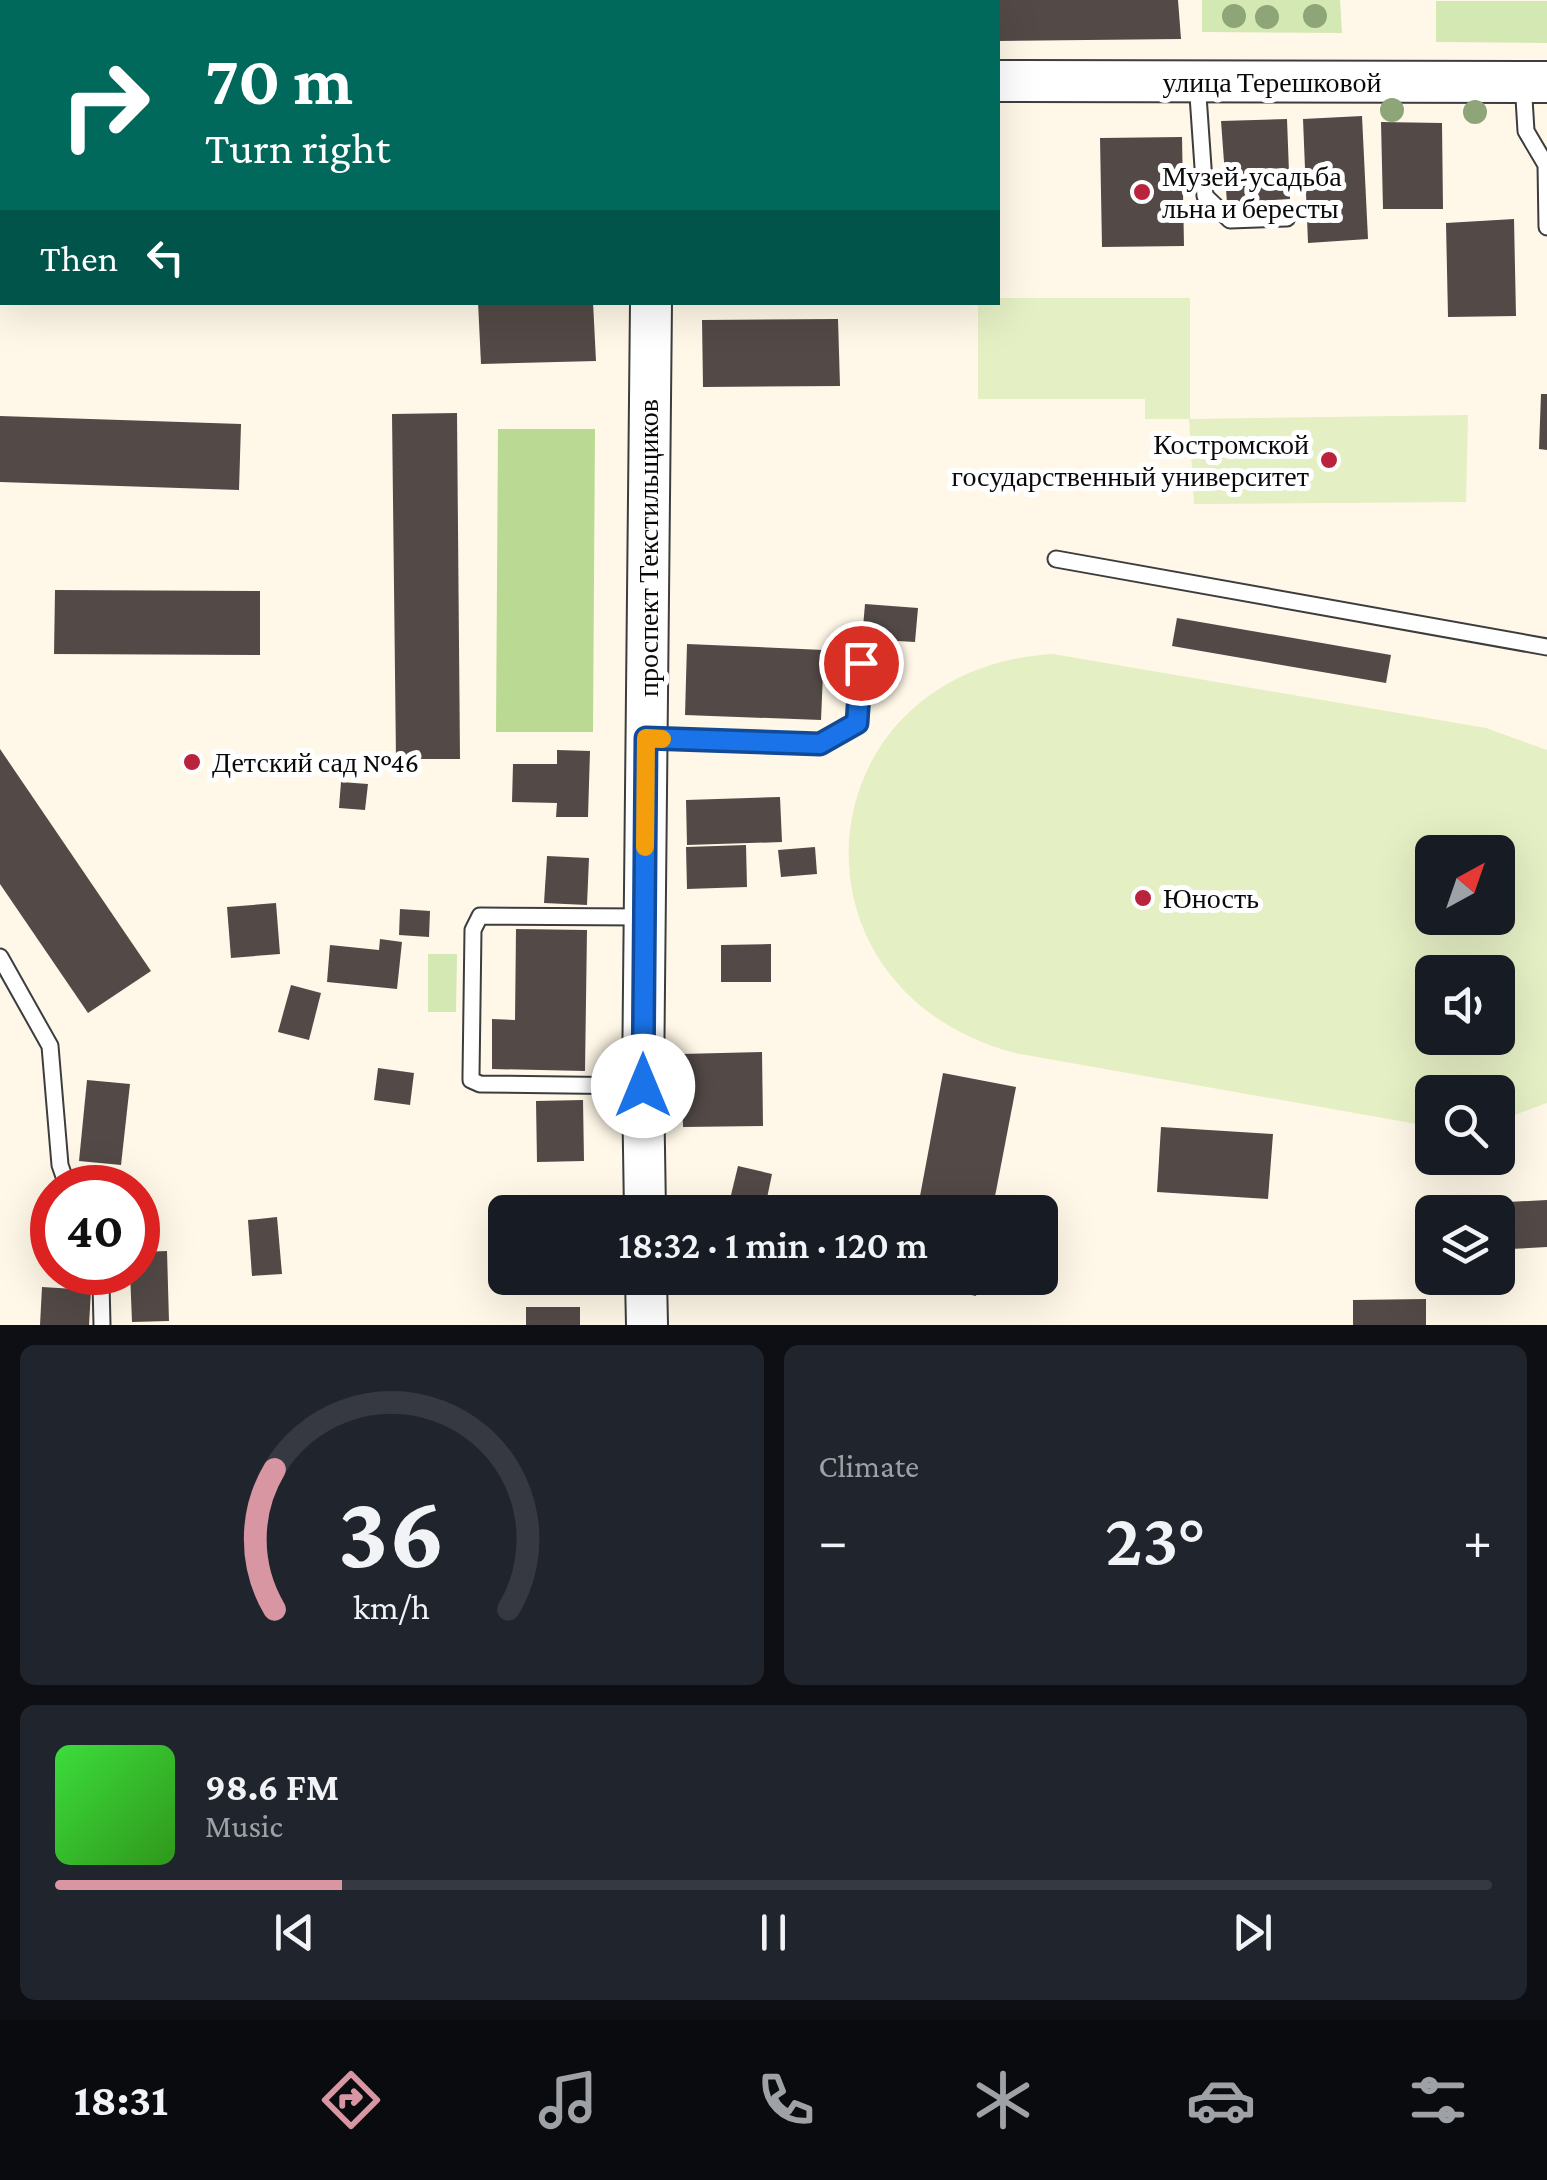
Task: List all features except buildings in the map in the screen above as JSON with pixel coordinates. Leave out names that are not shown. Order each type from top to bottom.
[{"type":"street","name":"улица Терешковой","points":[[1000,81],[1535,82]]},
{"type":"street","name":"проспект Текстильщиков","points":[[645,1195],[651,305]]},
{"type":"street","points":[[646,1295],[647,1325]]},
{"type":"lane","points":[[1198,82],[1204,196],[1230,220],[1286,218]]},
{"type":"lane","points":[[1535,82],[1526,131],[1546,165],[1547,227]]},
{"type":"lane","points":[[1056,559],[1547,648]]},
{"type":"lane","points":[[646,738],[820,744],[857,723],[861,663]]},
{"type":"lane","points":[[643,1086],[480,1084],[471,1080],[470,1067],[473,930],[480,916],[644,917]]},
{"type":"lane","points":[[0,957],[50,1046],[60,1165]]},
{"type":"lane","points":[[102,1295],[102,1325]]},
{"type":"green space","points":[[1202,0],[1340,0],[1342,33],[1202,32]]},
{"type":"green space","points":[[1436,1],[1547,1],[1547,43],[1436,42]]},
{"type":"green space","points":[[1000,298],[1190,298],[1190,419],[1468,415],[1466,502],[1194,504],[1189,419],[1145,419],[1145,399],[978,399],[978,305],[1000,305]]},
{"type":"green space","points":[[498,429],[595,429],[593,732],[496,732]]},
{"type":"green space","name":"Юность","points":[[1053,654],[1486,728],[1547,750],[1547,1103],[1515,1115],[1515,1075],[1415,1075],[1415,1124],[1015,1053],[937,1018],[884,966],[855,903],[849,835],[867,770],[908,714],[970,673]]},
{"type":"green space","points":[[428,954],[457,954],[456,1012],[428,1012]]},
{"type":"slow traffic","points":[[645,847],[646,738],[662,739]]},
{"type":"place","name":"Музей-усадьба льна и бересты","points":[[1142,192]]},
{"type":"place","name":"Костромской государственный университет","points":[[1329,460]]},
{"type":"place","name":"Детский сад №46","points":[[192,762]]},
{"type":"place","name":"Юность","points":[[1143,898]]},
{"type":"route","points":[[643,1086],[646,738],[820,744],[857,723],[861,663]]}]
